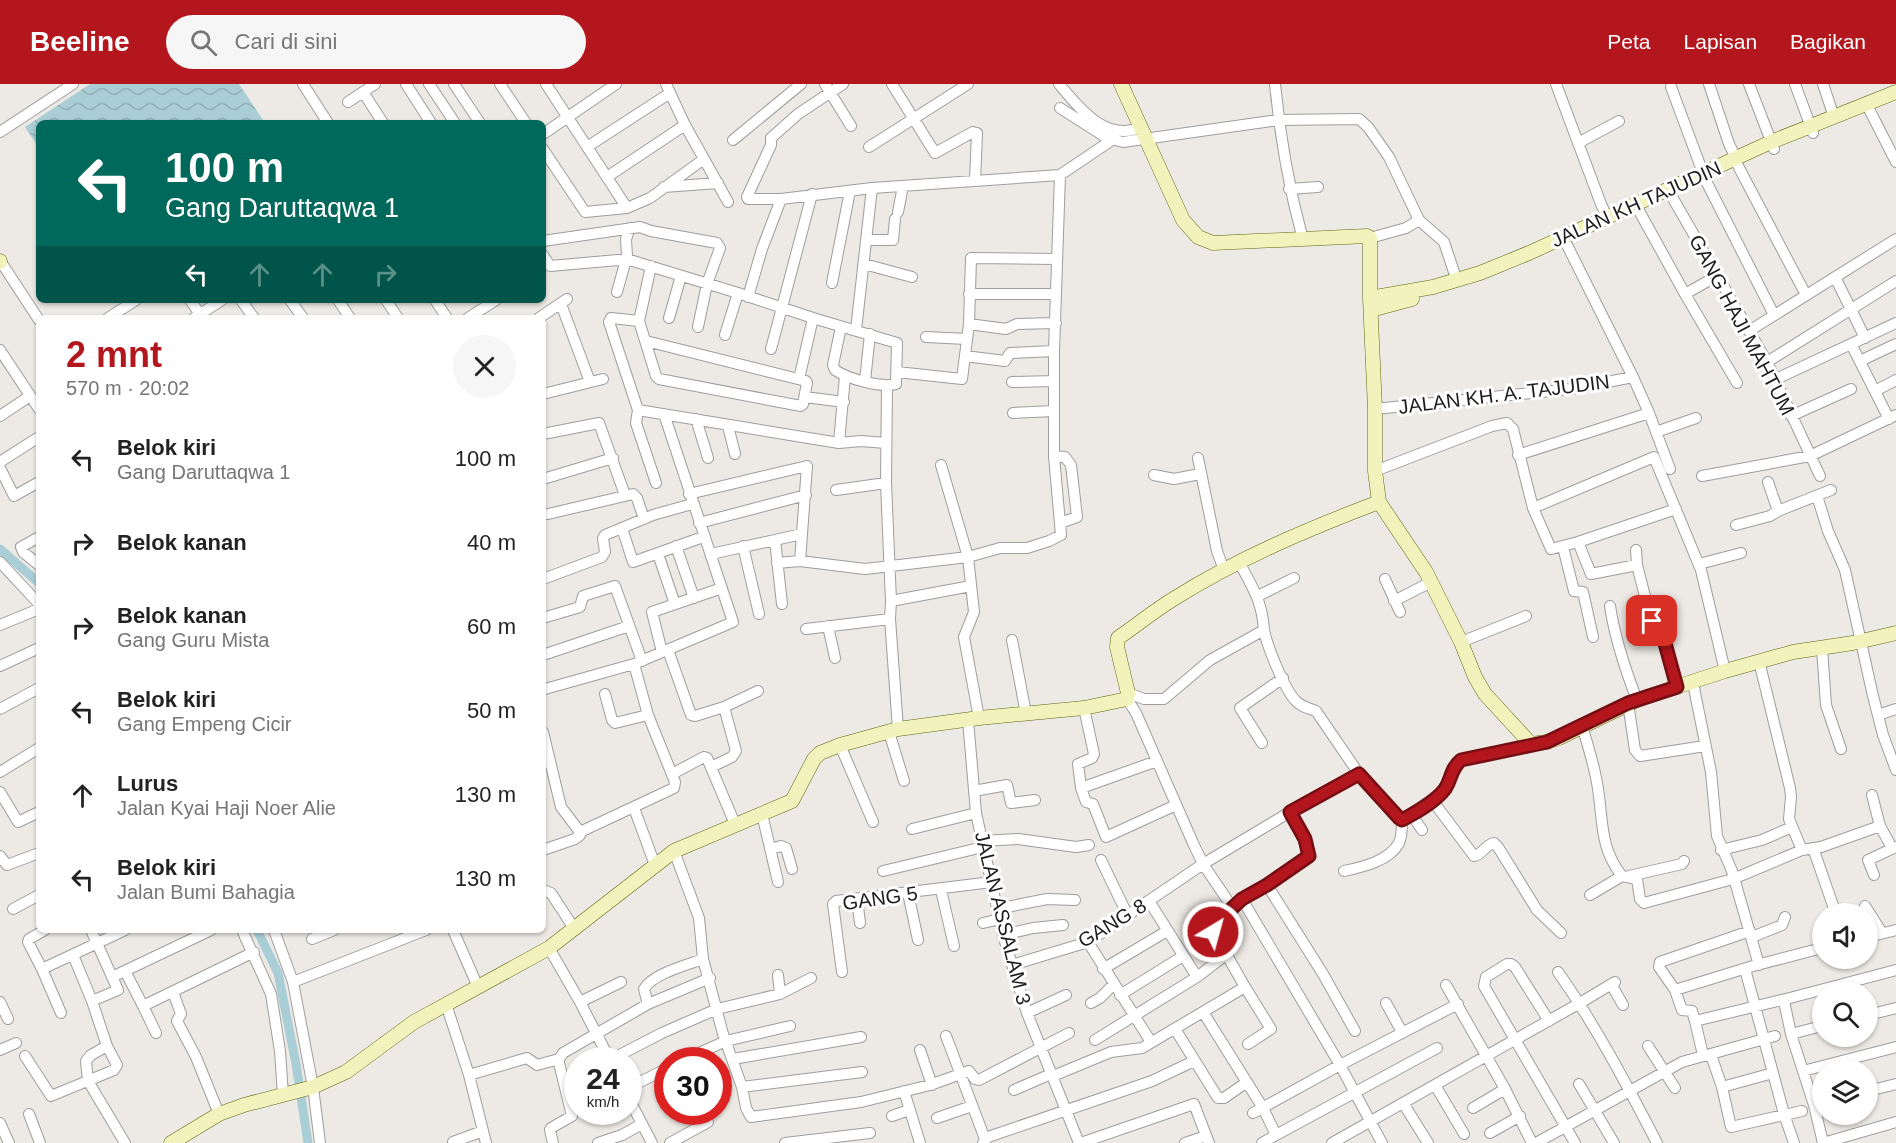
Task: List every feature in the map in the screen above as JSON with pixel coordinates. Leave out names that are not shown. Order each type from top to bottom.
[{"type":"street","points":[[0,132],[73,84]]},
{"type":"street","points":[[303,84],[326,120]]},
{"type":"street","points":[[348,102],[375,84]]},
{"type":"street","points":[[406,84],[429,120]]},
{"type":"street","points":[[429,84],[453,120]]},
{"type":"street","points":[[454,84],[478,120]]},
{"type":"street","points":[[500,84],[524,120]]},
{"type":"street","points":[[547,84],[627,208]]},
{"type":"street","points":[[546,132],[616,84]]},
{"type":"street","points":[[733,140],[801,84]]},
{"type":"street","points":[[843,84],[827,88],[770,139],[771,144],[747,197],[750,200],[781,199],[872,188],[1060,175],[1112,140]]},
{"type":"street","points":[[869,147],[968,84]]},
{"type":"street","points":[[1059,84],[1081,111],[1107,129],[1120,132],[1144,132],[1278,120],[1359,119],[1368,127],[1389,157],[1419,220],[1444,242],[1457,280]]},
{"type":"street","points":[[1121,84],[1184,220],[1198,237],[1213,243],[1367,236],[1370,238],[1406,228],[1419,220]]},
{"type":"street","points":[[1275,84],[1289,189],[1303,240]]},
{"type":"street","points":[[1556,84],[1603,210]]},
{"type":"street","points":[[1709,84],[1734,156],[1806,295]]},
{"type":"street","points":[[1749,84],[1770,141]]},
{"type":"street","points":[[1795,84],[1810,125]]},
{"type":"street","points":[[1823,84],[1834,117]]},
{"type":"street","points":[[897,86],[935,153],[973,132],[977,133],[975,181]]},
{"type":"street","points":[[1671,87],[1702,170],[1774,315]]},
{"type":"street","points":[[587,147],[668,88],[685,125],[728,202]]},
{"type":"street","points":[[827,88],[851,126]]},
{"type":"street","points":[[363,92],[380,120]]},
{"type":"street","name":"JALAN KH TAJUDIN","points":[[1370,304],[1457,280],[1565,241],[1603,210],[1896,92]]},
{"type":"street","name":"JALAN KH TAJUDIN","points":[[1810,125],[1870,111],[1896,100]]},
{"type":"street","points":[[1060,108],[1112,140],[1135,142],[1144,132]]},
{"type":"street","points":[[1870,111],[1896,162]]},
{"type":"street","points":[[1578,143],[1619,121]]},
{"type":"street","points":[[607,177],[685,125]]},
{"type":"street","points":[[546,154],[585,212],[627,208],[650,198],[704,159]]},
{"type":"street","name":"JALAN KH TAJUDIN","points":[[1370,304],[1454,288],[1671,195],[1702,170]]},
{"type":"street","points":[[777,563],[800,561],[850,568],[888,566],[968,557],[1000,548],[1027,548],[1049,541],[1061,534],[1054,456],[1054,351],[1060,175]]},
{"type":"street","points":[[664,187],[718,183]]},
{"type":"street","points":[[866,240],[893,240],[903,186]]},
{"type":"street","points":[[1289,189],[1318,187]]},
{"type":"street","points":[[856,330],[872,188]]},
{"type":"street","points":[[832,283],[850,191]]},
{"type":"street","points":[[771,349],[812,194]]},
{"type":"street","name":"GANG HAJI MAHTUM","points":[[1671,195],[1767,363],[1820,476]]},
{"type":"street","points":[[724,335],[743,295],[781,199]]},
{"type":"street","points":[[1638,209],[1684,294],[1737,383]]},
{"type":"street","points":[[546,241],[640,227],[718,244],[720,249],[706,284],[698,327]]},
{"type":"street","points":[[617,292],[626,261],[627,234],[630,228]]},
{"type":"street","points":[[1370,238],[1375,471],[1379,502],[1431,582],[1485,694],[1531,744]]},
{"type":"street","points":[[1749,331],[1896,239]]},
{"type":"street","points":[[1565,241],[1633,376],[1670,469]]},
{"type":"street","points":[[897,372],[961,380],[969,324],[971,258],[1057,259]]},
{"type":"street","points":[[546,260],[550,266],[626,261],[651,266],[897,343],[896,384],[887,386],[845,376],[833,367],[841,327]]},
{"type":"street","points":[[0,262],[36,316]]},
{"type":"street","points":[[864,264],[912,277]]},
{"type":"street","points":[[645,341],[799,379],[807,382],[805,397],[801,406],[662,381],[656,376],[645,341],[639,321],[651,266]]},
{"type":"street","points":[[669,318],[681,276]]},
{"type":"street","points":[[1684,294],[1717,276]]},
{"type":"street","points":[[1835,278],[1865,338]]},
{"type":"street","points":[[1767,363],[1896,282]]},
{"type":"street","points":[[969,294],[1056,294]]},
{"type":"street","points":[[544,315],[564,302],[590,382]]},
{"type":"street","points":[[113,315],[131,303]]},
{"type":"street","points":[[201,310],[216,303]]},
{"type":"street","points":[[473,315],[491,303]]},
{"type":"street","points":[[639,321],[611,318],[609,322],[638,410],[636,423],[656,483]]},
{"type":"street","points":[[799,379],[813,318]]},
{"type":"street","points":[[969,324],[1006,329],[1017,324],[1056,323]]},
{"type":"street","points":[[1774,380],[1896,323]]},
{"type":"street","points":[[865,381],[870,334]]},
{"type":"street","points":[[926,337],[967,339]]},
{"type":"street","points":[[1702,476],[1810,456],[1893,417],[1875,390],[1851,344]]},
{"type":"street","points":[[1860,361],[1896,344]]},
{"type":"street","points":[[0,350],[4,365],[36,405]]},
{"type":"street","points":[[965,356],[1005,361],[1010,353],[1054,351]]},
{"type":"street","points":[[839,443],[845,376]]},
{"type":"street","name":"JALAN KH. A. TAJUDIN","points":[[1375,409],[1571,389],[1633,376]]},
{"type":"street","points":[[546,393],[603,379]]},
{"type":"street","points":[[1875,390],[1896,380]]},
{"type":"street","points":[[1012,382],[1054,381]]},
{"type":"street","points":[[887,386],[886,483],[893,731],[904,782]]},
{"type":"street","points":[[1791,416],[1851,389]]},
{"type":"street","points":[[0,416],[30,396]]},
{"type":"street","points":[[805,397],[843,402]]},
{"type":"street","points":[[638,410],[839,443],[886,442]]},
{"type":"street","points":[[1013,413],[1054,411]]},
{"type":"street","points":[[1518,455],[1649,413]]},
{"type":"street","points":[[546,686],[638,663],[733,622],[664,414]]},
{"type":"street","points":[[1656,432],[1696,418]]},
{"type":"street","points":[[696,419],[708,458]]},
{"type":"street","points":[[546,433],[600,423],[624,495]]},
{"type":"street","points":[[1375,471],[1502,424],[1511,426],[1533,508],[1550,548],[1563,547],[1676,509]]},
{"type":"street","points":[[728,426],[735,454]]},
{"type":"street","points":[[0,462],[36,439]]},
{"type":"street","points":[[1054,456],[1065,457],[1071,465],[1077,517],[1060,523]]},
{"type":"street","points":[[1533,508],[1654,457],[1699,564],[1725,671]]},
{"type":"street","points":[[546,479],[612,458]]},
{"type":"street","points":[[1198,458],[1217,551],[1224,570]]},
{"type":"street","name":"JALAN ASSALAM 3","points":[[941,465],[968,557],[974,612],[964,637],[973,719],[976,813],[1003,935],[1027,1013],[1080,1143]]},
{"type":"street","points":[[546,578],[602,558],[605,552],[603,538],[622,528],[691,499],[807,466],[800,561]]},
{"type":"street","points":[[0,468],[14,496],[36,484]]},
{"type":"street","points":[[1154,475],[1174,479],[1200,474]]},
{"type":"street","points":[[1768,482],[1778,511]]},
{"type":"street","points":[[836,490],[886,483]]},
{"type":"street","points":[[1736,525],[1770,516],[1831,490]]},
{"type":"street","points":[[548,514],[624,495],[635,496],[644,519]]},
{"type":"street","points":[[699,523],[806,495]]},
{"type":"street","points":[[1817,496],[1828,531],[1845,570],[1883,735],[1896,770]]},
{"type":"street","points":[[1232,908],[1203,864],[1128,696],[1117,647],[1118,638],[1174,599],[1239,562],[1302,532],[1379,502]]},
{"type":"street","points":[[622,528],[633,562],[703,537]]},
{"type":"street","points":[[711,554],[802,534]]},
{"type":"street","points":[[36,539],[21,547],[22,552],[36,563]]},
{"type":"street","points":[[775,540],[782,604]]},
{"type":"street","points":[[1578,542],[1591,573],[1637,565]]},
{"type":"street","points":[[676,546],[693,598]]},
{"type":"street","points":[[743,546],[759,614]]},
{"type":"street","points":[[1563,547],[1574,591],[1584,592],[1593,637]]},
{"type":"street","points":[[1636,550],[1637,565],[1651,620],[1660,625],[1677,687]]},
{"type":"street","points":[[1699,564],[1741,553]]},
{"type":"street","points":[[657,554],[675,604]]},
{"type":"street","points":[[0,562],[36,601]]},
{"type":"street","points":[[1239,562],[1258,596],[1263,609],[1266,640],[1294,699],[1321,716],[1359,774],[1399,818],[1407,817],[1446,787],[1458,763],[1553,740],[1633,701],[1725,671],[1794,652],[1896,633]]},
{"type":"street","points":[[1258,596],[1294,578]]},
{"type":"street","points":[[1385,579],[1400,612]]},
{"type":"street","points":[[1394,601],[1431,582]]},
{"type":"street","points":[[546,617],[580,607],[583,596],[614,586],[638,663],[648,715],[675,785],[674,788],[634,808],[580,832],[575,839],[546,849]]},
{"type":"street","points":[[891,601],[971,586]]},
{"type":"street","points":[[722,588],[651,613],[692,715],[724,707],[758,692]]},
{"type":"street","points":[[1610,606],[1614,631],[1633,701],[1635,750],[1640,756],[1705,746]]},
{"type":"street","points":[[0,626],[36,610]]},
{"type":"street","points":[[1461,642],[1526,616]]},
{"type":"street","points":[[806,628],[890,620]]},
{"type":"street","points":[[546,654],[628,626]]},
{"type":"street","points":[[828,626],[835,658]]},
{"type":"street","points":[[171,1143],[219,1114],[298,1091],[346,1072],[414,1022],[549,948],[674,851],[792,801],[814,759],[820,753],[840,745],[893,731],[973,719],[1084,708],[1128,696],[1164,699],[1210,660],[1264,630]]},
{"type":"street","points":[[1012,640],[1026,714]]},
{"type":"street","points":[[1822,648],[1827,705],[1841,749]]},
{"type":"street","points":[[0,666],[36,649]]},
{"type":"street","points":[[1759,661],[1790,788],[1792,827],[1807,849],[1831,903]]},
{"type":"street","points":[[1262,743],[1240,708],[1283,678]]},
{"type":"street","points":[[1693,682],[1712,780],[1716,836],[1734,879],[1758,965]]},
{"type":"street","points":[[0,709],[36,690]]},
{"type":"street","points":[[604,694],[615,723],[648,715]]},
{"type":"street","points":[[711,767],[732,757],[736,751],[724,707]]},
{"type":"street","points":[[1084,708],[1094,754],[1092,758],[1078,764],[1081,788],[1086,802],[1093,804],[1106,837],[1176,805]]},
{"type":"street","points":[[1878,715],[1896,709]]},
{"type":"street","points":[[1582,726],[1598,789],[1602,832],[1606,848],[1611,861],[1624,877],[1637,879],[1642,902],[1648,903],[1734,879],[1807,849],[1880,826]]},
{"type":"street","points":[[840,745],[873,822]]},
{"type":"street","points":[[0,772],[36,750]]},
{"type":"street","points":[[546,754],[561,807],[580,832]]},
{"type":"street","points":[[672,774],[704,757],[707,758],[735,824]]},
{"type":"street","points":[[1081,788],[1157,761]]},
{"type":"street","name":"GANG 8","points":[[1012,965],[1088,942],[1203,864],[1359,774]]},
{"type":"street","points":[[974,790],[1007,785],[1011,803],[1035,800]]},
{"type":"street","points":[[0,792],[18,822],[36,813]]},
{"type":"street","points":[[1872,795],[1880,826],[1894,848],[1868,860],[1874,875]]},
{"type":"street","points":[[1432,800],[1474,856],[1478,856],[1490,844],[1494,843],[1498,847],[1537,910],[1561,933]]},
{"type":"street","points":[[634,808],[654,865]]},
{"type":"street","points":[[1248,1044],[1270,1029],[1212,929],[1242,899],[1309,856],[1305,839],[1290,812]]},
{"type":"street","points":[[912,829],[976,813]]},
{"type":"street","points":[[762,814],[778,882]]},
{"type":"street","points":[[1407,817],[1422,830]]},
{"type":"street","points":[[1344,871],[1374,863],[1394,849],[1398,844],[1407,817]]},
{"type":"street","points":[[1721,850],[1762,840],[1792,827]]},
{"type":"street","points":[[883,872],[983,844],[1018,839],[1081,847],[1089,845]]},
{"type":"street","points":[[770,849],[781,846],[786,848],[792,869]]},
{"type":"street","points":[[674,851],[699,918],[704,959],[717,1009],[742,1087],[746,1108],[753,1118],[861,1102],[970,1072],[975,1079],[979,1080],[1069,1033]]},
{"type":"street","points":[[0,856],[8,865],[36,854]]},
{"type":"street","points":[[1101,860],[1128,916]]},
{"type":"street","points":[[1590,895],[1624,877],[1682,864],[1684,861]]},
{"type":"street","name":"GANG 5","points":[[842,972],[833,904],[836,901],[992,882]]},
{"type":"street","points":[[1267,885],[1355,1031]]},
{"type":"street","points":[[941,890],[954,946]]},
{"type":"street","points":[[546,891],[551,893],[575,930]]},
{"type":"street","points":[[909,893],[918,940]]},
{"type":"street","points":[[13,909],[36,898]]},
{"type":"street","points":[[857,898],[860,923]]},
{"type":"street","points":[[983,922],[998,914],[1047,899],[1075,900]]},
{"type":"street","points":[[1242,899],[1340,1065],[1382,1143]]},
{"type":"street","points":[[1149,901],[1197,977]]},
{"type":"street","points":[[1785,917],[1782,925],[1659,963],[1659,968],[1675,990],[1682,1010],[1692,1011],[1707,1055],[1722,1087],[1731,1127],[1802,1111]]},
{"type":"street","points":[[1003,935],[1033,928],[1063,925]]},
{"type":"street","points":[[1878,927],[1882,933]]},
{"type":"street","points":[[1878,934],[1896,930]]},
{"type":"street","points":[[1103,969],[1167,932]]},
{"type":"street","points":[[40,933],[27,940],[61,1013]]},
{"type":"street","points":[[92,1001],[118,990],[93,933]]},
{"type":"street","points":[[42,969],[119,933]]},
{"type":"street","points":[[112,977],[205,933]]},
{"type":"street","points":[[244,933],[271,994],[280,1052],[320,1143]]},
{"type":"street","points":[[275,933],[293,982],[298,1091]]},
{"type":"street","points":[[312,939],[327,933]]},
{"type":"street","points":[[293,982],[418,933]]},
{"type":"street","points":[[454,933],[478,987]]},
{"type":"street","points":[[1088,942],[1151,1042]]},
{"type":"street","points":[[549,948],[604,1047]]},
{"type":"street","points":[[1675,990],[1812,951]]},
{"type":"street","points":[[143,1006],[254,952]]},
{"type":"street","points":[[1095,1040],[1197,977],[1227,954]]},
{"type":"street","points":[[25,1056],[51,1096],[114,1070],[117,1065],[107,1046],[73,955]]},
{"type":"street","points":[[1120,995],[1183,956]]},
{"type":"street","points":[[648,1004],[644,989],[648,983],[677,968],[704,959]]},
{"type":"street","points":[[1549,1021],[1511,964],[1507,964],[1486,977],[1484,982],[1575,1143]]},
{"type":"street","points":[[1745,969],[1755,1005],[1770,1038],[1773,1073],[1794,1143]]},
{"type":"street","points":[[1695,1021],[1896,969]]},
{"type":"street","points":[[125,971],[156,1033]]},
{"type":"street","points":[[1558,972],[1580,1003],[1630,1090],[1657,1143]]},
{"type":"street","points":[[778,975],[780,994]]},
{"type":"street","points":[[469,1075],[527,1058],[537,1065],[559,1059],[563,1053],[648,1004],[710,978]]},
{"type":"street","points":[[635,1047],[717,1009],[780,994],[811,978]]},
{"type":"street","points":[[580,1002],[621,982]]},
{"type":"street","points":[[1332,1143],[1613,983],[1623,1005]]},
{"type":"street","points":[[1091,1003],[1100,998],[1113,985]]},
{"type":"street","points":[[1446,985],[1534,1143],[1686,1061],[1770,1038]]},
{"type":"street","points":[[1014,1090],[1111,1052],[1138,1049],[1245,987]]},
{"type":"street","points":[[173,992],[181,1014],[177,1021],[196,1057],[219,1114]]},
{"type":"street","points":[[1027,1013],[1066,995]]},
{"type":"street","points":[[1786,999],[1784,1004],[1791,1034],[1812,1091]]},
{"type":"street","points":[[0,1002],[8,1019]]},
{"type":"street","points":[[446,1004],[469,1075],[486,1143]]},
{"type":"street","points":[[1386,1004],[1402,1032]]},
{"type":"street","points":[[1258,1111],[1340,1065],[1458,1004]]},
{"type":"street","points":[[1878,1012],[1896,1008]]},
{"type":"street","points":[[1203,1012],[1246,1082],[1258,1111],[1276,1135]]},
{"type":"street","points":[[712,1047],[726,1041],[789,1026]]},
{"type":"street","points":[[1175,1029],[1194,1062],[1220,1099],[1246,1082]]},
{"type":"street","points":[[1791,1034],[1812,1029]]},
{"type":"street","points":[[946,1036],[984,1141],[1163,1077],[1194,1062]]},
{"type":"street","points":[[733,1059],[861,1037]]},
{"type":"street","points":[[0,1050],[16,1043]]},
{"type":"street","points":[[107,1046],[91,1055],[86,1061],[88,1081],[125,1143]]},
{"type":"street","points":[[1648,1046],[1675,1088]]},
{"type":"street","points":[[1803,1071],[1896,1047]]},
{"type":"street","points":[[1262,1143],[1437,1048]]},
{"type":"street","points":[[920,1050],[932,1084]]},
{"type":"street","points":[[553,1143],[551,1128],[572,1116],[559,1059]]},
{"type":"street","points":[[742,1087],[862,1072]]},
{"type":"street","points":[[1722,1087],[1773,1073]]},
{"type":"street","points":[[1579,1084],[1614,1143]]},
{"type":"street","points":[[1878,1088],[1896,1084]]},
{"type":"street","points":[[1435,1085],[1464,1134]]},
{"type":"street","points":[[1473,1108],[1505,1089]]},
{"type":"street","points":[[904,1091],[916,1141]]},
{"type":"street","points":[[1403,1103],[1428,1143]]},
{"type":"street","points":[[1080,1143],[1194,1104],[1208,1140],[1185,1143]]},
{"type":"street","points":[[937,1118],[972,1106]]},
{"type":"street","points":[[892,1116],[909,1110]]},
{"type":"street","points":[[29,1114],[36,1142]]},
{"type":"street","points":[[1490,1133],[1520,1116]]},
{"type":"street","points":[[1821,1125],[1823,1143],[1896,1122]]},
{"type":"street","points":[[0,1123],[9,1143]]},
{"type":"street","points":[[642,1124],[652,1143]]},
{"type":"street","points":[[598,1143],[622,1135],[640,1125]]},
{"type":"street","points":[[670,1143],[703,1125]]},
{"type":"street","points":[[453,1142],[483,1131]]},
{"type":"street","points":[[791,1143],[870,1133]]},
{"type":"water","points":[[90,84],[239,84],[263,120],[36,120],[36,144],[25,127]]},
{"type":"waterway","points":[[0,549],[36,580]]},
{"type":"waterway","points":[[258,933],[278,973],[296,1064],[308,1143]]},
{"type":"route","points":[[1213,932],[1213,926],[1242,899],[1308,858],[1307,844],[1290,812],[1359,774],[1402,820],[1440,794],[1446,787],[1455,766],[1461,760],[1502,753],[1559,738],[1628,703],[1677,687],[1660,625],[1652,621]]}]
